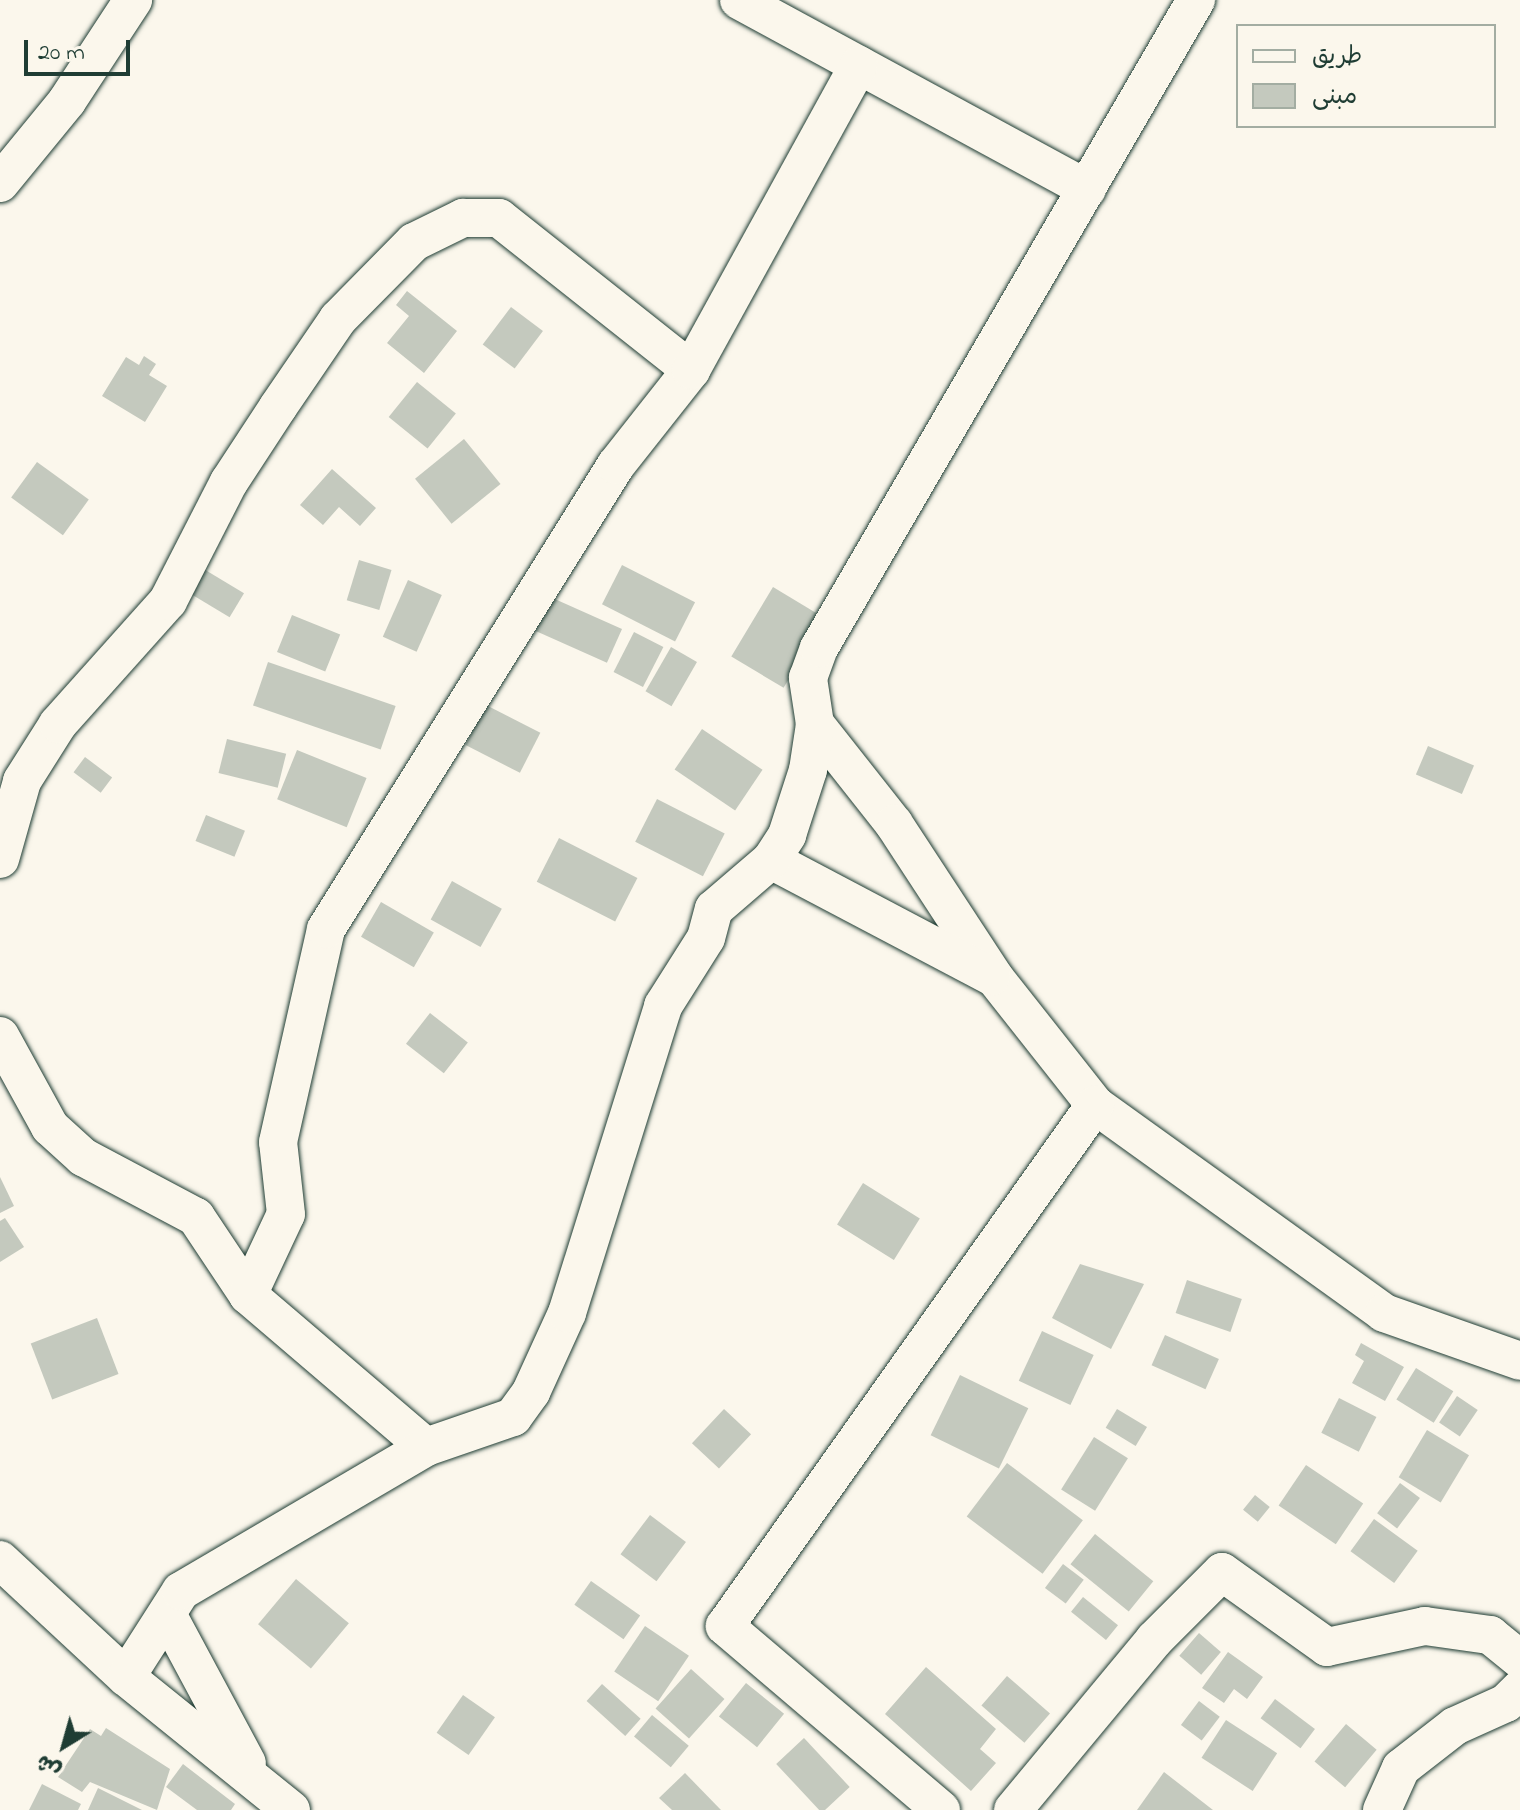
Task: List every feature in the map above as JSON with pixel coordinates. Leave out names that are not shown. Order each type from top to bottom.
[{"type":"street","points":[[0,183],[67,101],[133,0]]},
{"type":"street","points":[[739,0],[1087,189]]},
{"type":"street","points":[[126,1677],[181,1591],[426,1447],[498,1426],[513,1417],[531,1392],[567,1313],[663,1006],[706,938],[714,909],[771,860],[787,835],[815,724],[808,678],[819,648],[1196,0]]},
{"type":"street","points":[[248,1295],[286,1214],[278,1142],[326,929],[591,503],[691,370],[859,65]]},
{"type":"street","points":[[0,859],[22,781],[58,724],[168,601],[229,482],[338,319],[414,242],[463,218],[499,218],[691,370]]},
{"type":"street","points":[[815,724],[894,824],[994,977],[1095,1105],[1384,1313],[1520,1361]]},
{"type":"street","points":[[771,860],[994,977]]},
{"type":"street","points":[[0,1036],[50,1127],[83,1157],[196,1217],[248,1295],[426,1447]]},
{"type":"street","points":[[941,1810],[725,1626],[1095,1105]]},
{"type":"street","points":[[0,1560],[126,1677],[271,1803]]},
{"type":"street","points":[[1013,1810],[1154,1640],[1222,1572],[1327,1647],[1425,1626],[1490,1635],[1520,1659]]},
{"type":"street","points":[[167,1614],[232,1742],[271,1803]]},
{"type":"street","points":[[1382,1810],[1401,1768],[1455,1726],[1506,1703],[1520,1689]]},
{"type":"building","points":[[407,291],[457,331],[424,373],[387,343],[409,316],[396,305]]},
{"type":"building","points":[[511,307],[543,331],[515,369],[483,345]]},
{"type":"building","points":[[144,356],[156,364],[149,375],[167,386],[145,422],[102,396],[126,357],[139,365]]},
{"type":"building","points":[[417,382],[456,413],[428,448],[389,417]]},
{"type":"building","points":[[464,439],[501,484],[452,524],[415,479]]},
{"type":"building","points":[[37,462],[89,500],[63,535],[11,498]]},
{"type":"building","points":[[332,469],[376,508],[360,526],[339,507],[323,525],[300,505]]},
{"type":"building","points":[[359,560],[392,570],[379,610],[347,600]]},
{"type":"building","points":[[622,565],[695,602],[675,641],[602,604]]},
{"type":"building","points":[[202,568],[244,593],[230,617],[188,592]]},
{"type":"building","points":[[408,580],[442,595],[417,652],[383,637]]},
{"type":"building","points":[[773,587],[825,618],[784,688],[731,656]]},
{"type":"building","points":[[548,596],[622,629],[607,663],[533,630]]},
{"type":"building","points":[[292,615],[340,634],[325,672],[277,652]]},
{"type":"building","points":[[634,632],[663,647],[643,687],[614,672]]},
{"type":"building","points":[[671,647],[697,662],[671,706],[646,691]]},
{"type":"building","points":[[268,662],[396,706],[381,749],[253,705]]},
{"type":"building","points":[[486,705],[540,733],[520,773],[466,745]]},
{"type":"building","points":[[702,729],[763,770],[735,810],[675,770]]},
{"type":"building","points":[[227,739],[286,754],[278,788],[219,773]]},
{"type":"building","points":[[1428,746],[1474,766],[1462,794],[1416,775]]},
{"type":"building","points":[[297,750],[367,778],[347,827],[277,799]]},
{"type":"building","points":[[85,757],[112,777],[101,793],[74,772]]},
{"type":"building","points":[[657,799],[725,834],[703,876],[635,842]]},
{"type":"building","points":[[206,815],[245,831],[234,857],[196,841]]},
{"type":"building","points":[[559,838],[637,878],[615,922],[537,882]]},
{"type":"building","points":[[452,881],[502,909],[481,947],[431,919]]},
{"type":"building","points":[[381,902],[434,932],[414,967],[361,937]]},
{"type":"building","points":[[430,1013],[468,1043],[444,1073],[406,1044]]},
{"type":"building","points":[[0,1177],[14,1206],[0,1213]]},
{"type":"building","points":[[863,1183],[920,1219],[894,1260],[837,1225]]},
{"type":"building","points":[[5,1218],[24,1247],[0,1262],[0,1221]]},
{"type":"building","points":[[1080,1264],[1144,1284],[1111,1349],[1052,1318]]},
{"type":"building","points":[[1187,1280],[1242,1299],[1230,1332],[1176,1313]]},
{"type":"building","points":[[97,1318],[119,1374],[52,1399],[31,1343]]},
{"type":"building","points":[[1042,1331],[1094,1355],[1070,1405],[1019,1381]]},
{"type":"building","points":[[1165,1335],[1219,1359],[1205,1389],[1152,1365]]},
{"type":"building","points":[[1361,1343],[1404,1367],[1385,1401],[1352,1383],[1364,1361],[1355,1355]]},
{"type":"building","points":[[1416,1368],[1453,1391],[1434,1423],[1396,1399]]},
{"type":"building","points":[[960,1375],[1028,1408],[999,1469],[931,1435]]},
{"type":"building","points":[[1457,1396],[1478,1410],[1460,1437],[1439,1423]]},
{"type":"building","points":[[1339,1398],[1376,1417],[1359,1452],[1321,1433]]},
{"type":"building","points":[[724,1409],[751,1434],[719,1469],[692,1443]]},
{"type":"building","points":[[1117,1409],[1147,1427],[1136,1446],[1106,1428]]},
{"type":"building","points":[[1427,1430],[1469,1455],[1441,1502],[1399,1477]]},
{"type":"building","points":[[1094,1437],[1128,1458],[1095,1511],[1061,1490]]},
{"type":"building","points":[[1007,1463],[1083,1520],[1043,1574],[967,1517]]},
{"type":"building","points":[[1306,1465],[1363,1504],[1336,1544],[1279,1506]]},
{"type":"building","points":[[1400,1483],[1420,1498],[1397,1528],[1377,1513]]},
{"type":"building","points":[[1255,1495],[1270,1507],[1258,1522],[1243,1510]]},
{"type":"building","points":[[650,1515],[686,1542],[656,1581],[621,1554]]},
{"type":"building","points":[[1374,1519],[1418,1551],[1394,1583],[1350,1551]]},
{"type":"building","points":[[1095,1534],[1153,1581],[1129,1612],[1070,1564]]},
{"type":"building","points":[[1063,1564],[1084,1580],[1066,1604],[1045,1588]]},
{"type":"building","points":[[296,1579],[349,1623],[311,1669],[258,1624]]},
{"type":"building","points":[[591,1581],[640,1615],[624,1639],[574,1605]]},
{"type":"building","points":[[1083,1597],[1118,1625],[1106,1640],[1071,1612]]},
{"type":"building","points":[[645,1626],[689,1656],[658,1701],[614,1672]]},
{"type":"building","points":[[1199,1633],[1221,1652],[1201,1675],[1179,1656]]},
{"type":"building","points":[[1228,1652],[1263,1677],[1247,1699],[1234,1689],[1224,1703],[1202,1688]]},
{"type":"building","points":[[926,1667],[996,1729],[980,1749],[996,1763],[971,1791],[885,1714]]},
{"type":"building","points":[[691,1669],[724,1699],[689,1738],[656,1708]]},
{"type":"building","points":[[1007,1676],[1050,1713],[1024,1743],[981,1705]]},
{"type":"building","points":[[746,1683],[784,1714],[757,1747],[719,1716]]},
{"type":"building","points":[[602,1684],[641,1719],[625,1736],[587,1701]]},
{"type":"building","points":[[463,1695],[495,1717],[469,1755],[437,1733]]},
{"type":"building","points":[[1275,1699],[1315,1729],[1300,1748],[1261,1718]]},
{"type":"building","points":[[1199,1701],[1220,1717],[1202,1741],[1181,1725]]},
{"type":"building","points":[[652,1715],[689,1746],[671,1767],[634,1736]]},
{"type":"building","points":[[1226,1720],[1277,1753],[1253,1791],[1201,1758]]},
{"type":"building","points":[[1346,1724],[1377,1750],[1345,1787],[1315,1762]]},
{"type":"building","points":[[106,1728],[170,1769],[157,1810],[90,1782],[82,1792],[58,1777],[90,1729],[101,1736]]},
{"type":"building","points":[[804,1738],[850,1787],[825,1810],[819,1810],[776,1764]]},
{"type":"building","points":[[183,1764],[235,1804],[231,1810],[197,1810],[166,1787]]},
{"type":"building","points":[[1164,1772],[1213,1810],[1137,1810]]},
{"type":"building","points":[[685,1773],[721,1810],[672,1810],[659,1798]]},
{"type":"building","points":[[42,1784],[81,1804],[78,1810],[29,1810]]},
{"type":"building","points":[[98,1788],[142,1810],[88,1810]]}]
